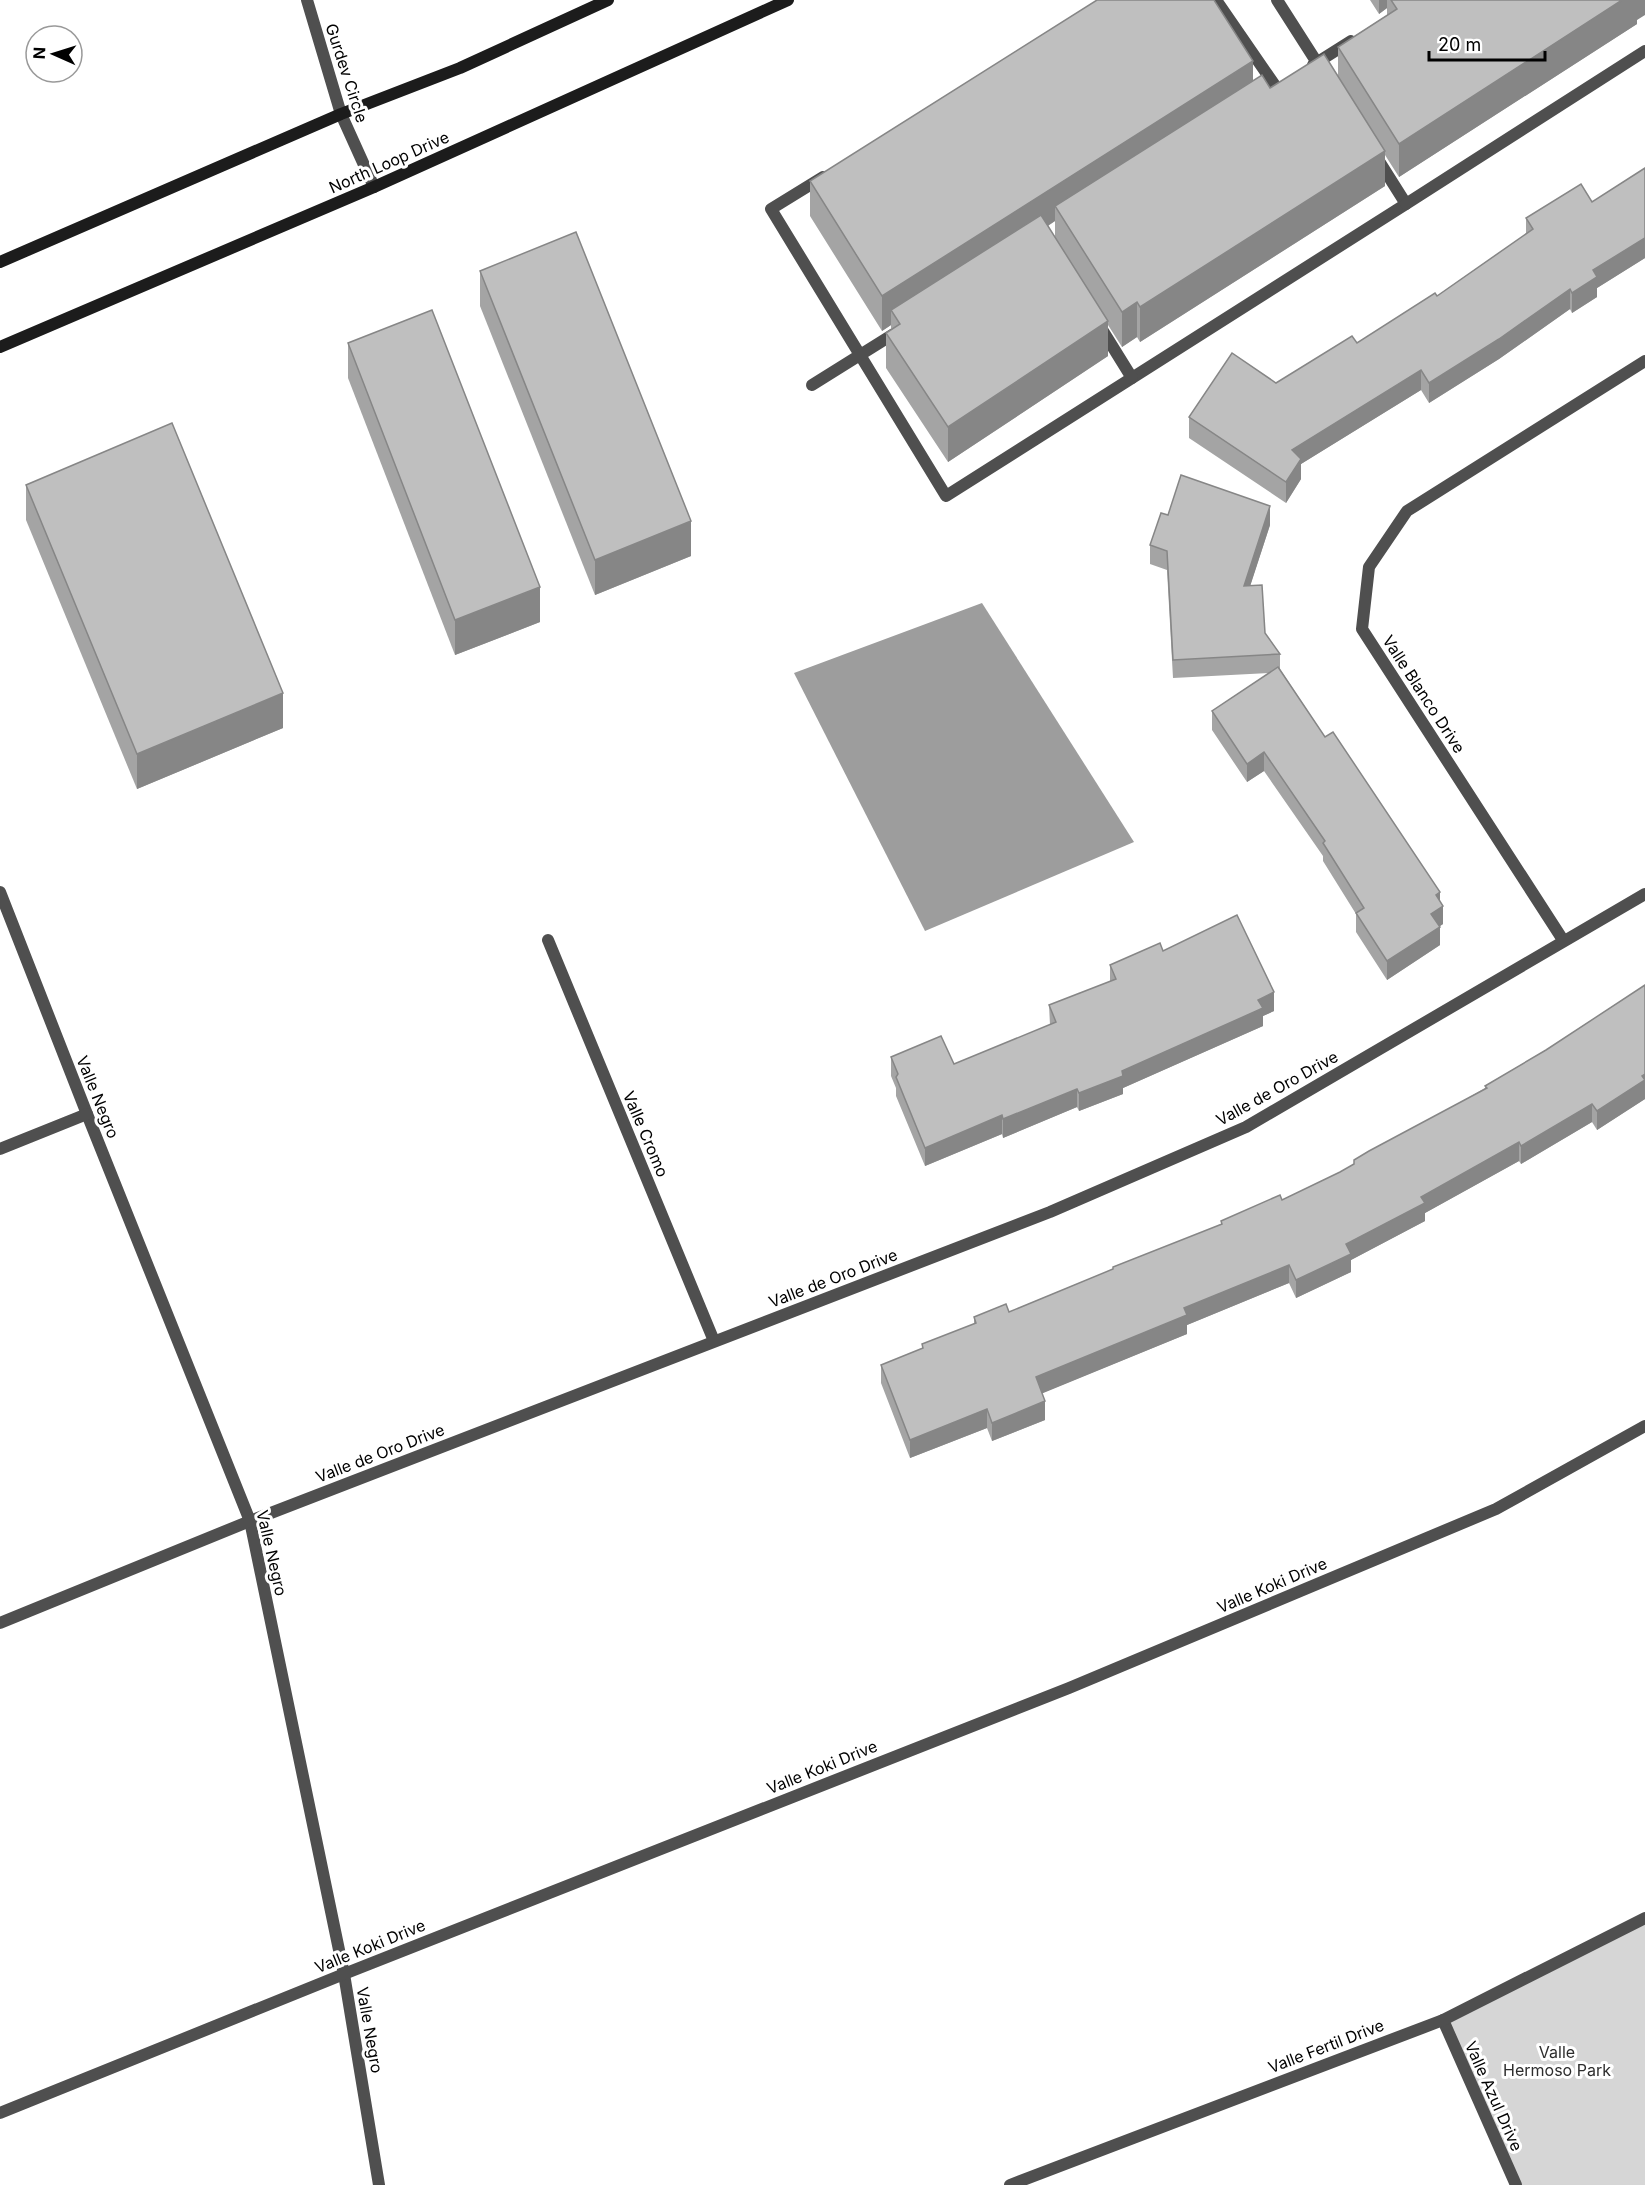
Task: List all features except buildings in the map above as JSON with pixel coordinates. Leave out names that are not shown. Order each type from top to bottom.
[{"type":"main road","points":[[0,262],[341,114],[460,68],[608,0]]},
{"type":"main road","name":"North Loop Drive","points":[[0,347],[374,187],[788,0]]},
{"type":"street","name":"Gurdev Circle","points":[[307,0],[341,114],[374,187]]},
{"type":"street","points":[[1216,0],[1281,88],[1258,103]]},
{"type":"street","points":[[1277,0],[1330,83]]},
{"type":"street","points":[[1301,74],[1366,31]]},
{"type":"street","points":[[831,172],[771,209],[946,496],[1645,51]]},
{"type":"street","points":[[1368,143],[1406,204]]},
{"type":"street","points":[[1094,318],[1132,378]]},
{"type":"street","points":[[812,385],[909,325]]},
{"type":"street","name":"Valle Blanco Drive","points":[[1563,940],[1362,629],[1369,567],[1407,511],[1645,361]]},
{"type":"street","name":"Valle Negro","points":[[0,892],[250,1521],[344,1974],[380,2185]]},
{"type":"street","name":"Valle de Oro Drive","points":[[0,1623],[250,1521],[1050,1212],[1246,1127],[1645,894]]},
{"type":"street","name":"Valle Cromo","points":[[548,940],[714,1341]]},
{"type":"street","points":[[0,1149],[87,1114]]},
{"type":"street","name":"Valle Koki Drive","points":[[0,2113],[344,1974],[1058,1692],[1485,1514],[1645,1426]]},
{"type":"street","name":"Valle Fertil Drive","points":[[1010,2185],[1443,2020],[1645,1918]]},
{"type":"street","name":"Valle Azul Drive","points":[[1443,2020],[1516,2185]]},
{"type":"green space","name":"Valle Hermoso Park","points":[[1645,1918],[1645,2185],[1516,2185],[1443,2020]]},
{"type":"shaded area","points":[[982,603],[1134,842],[925,931],[794,673]]}]
